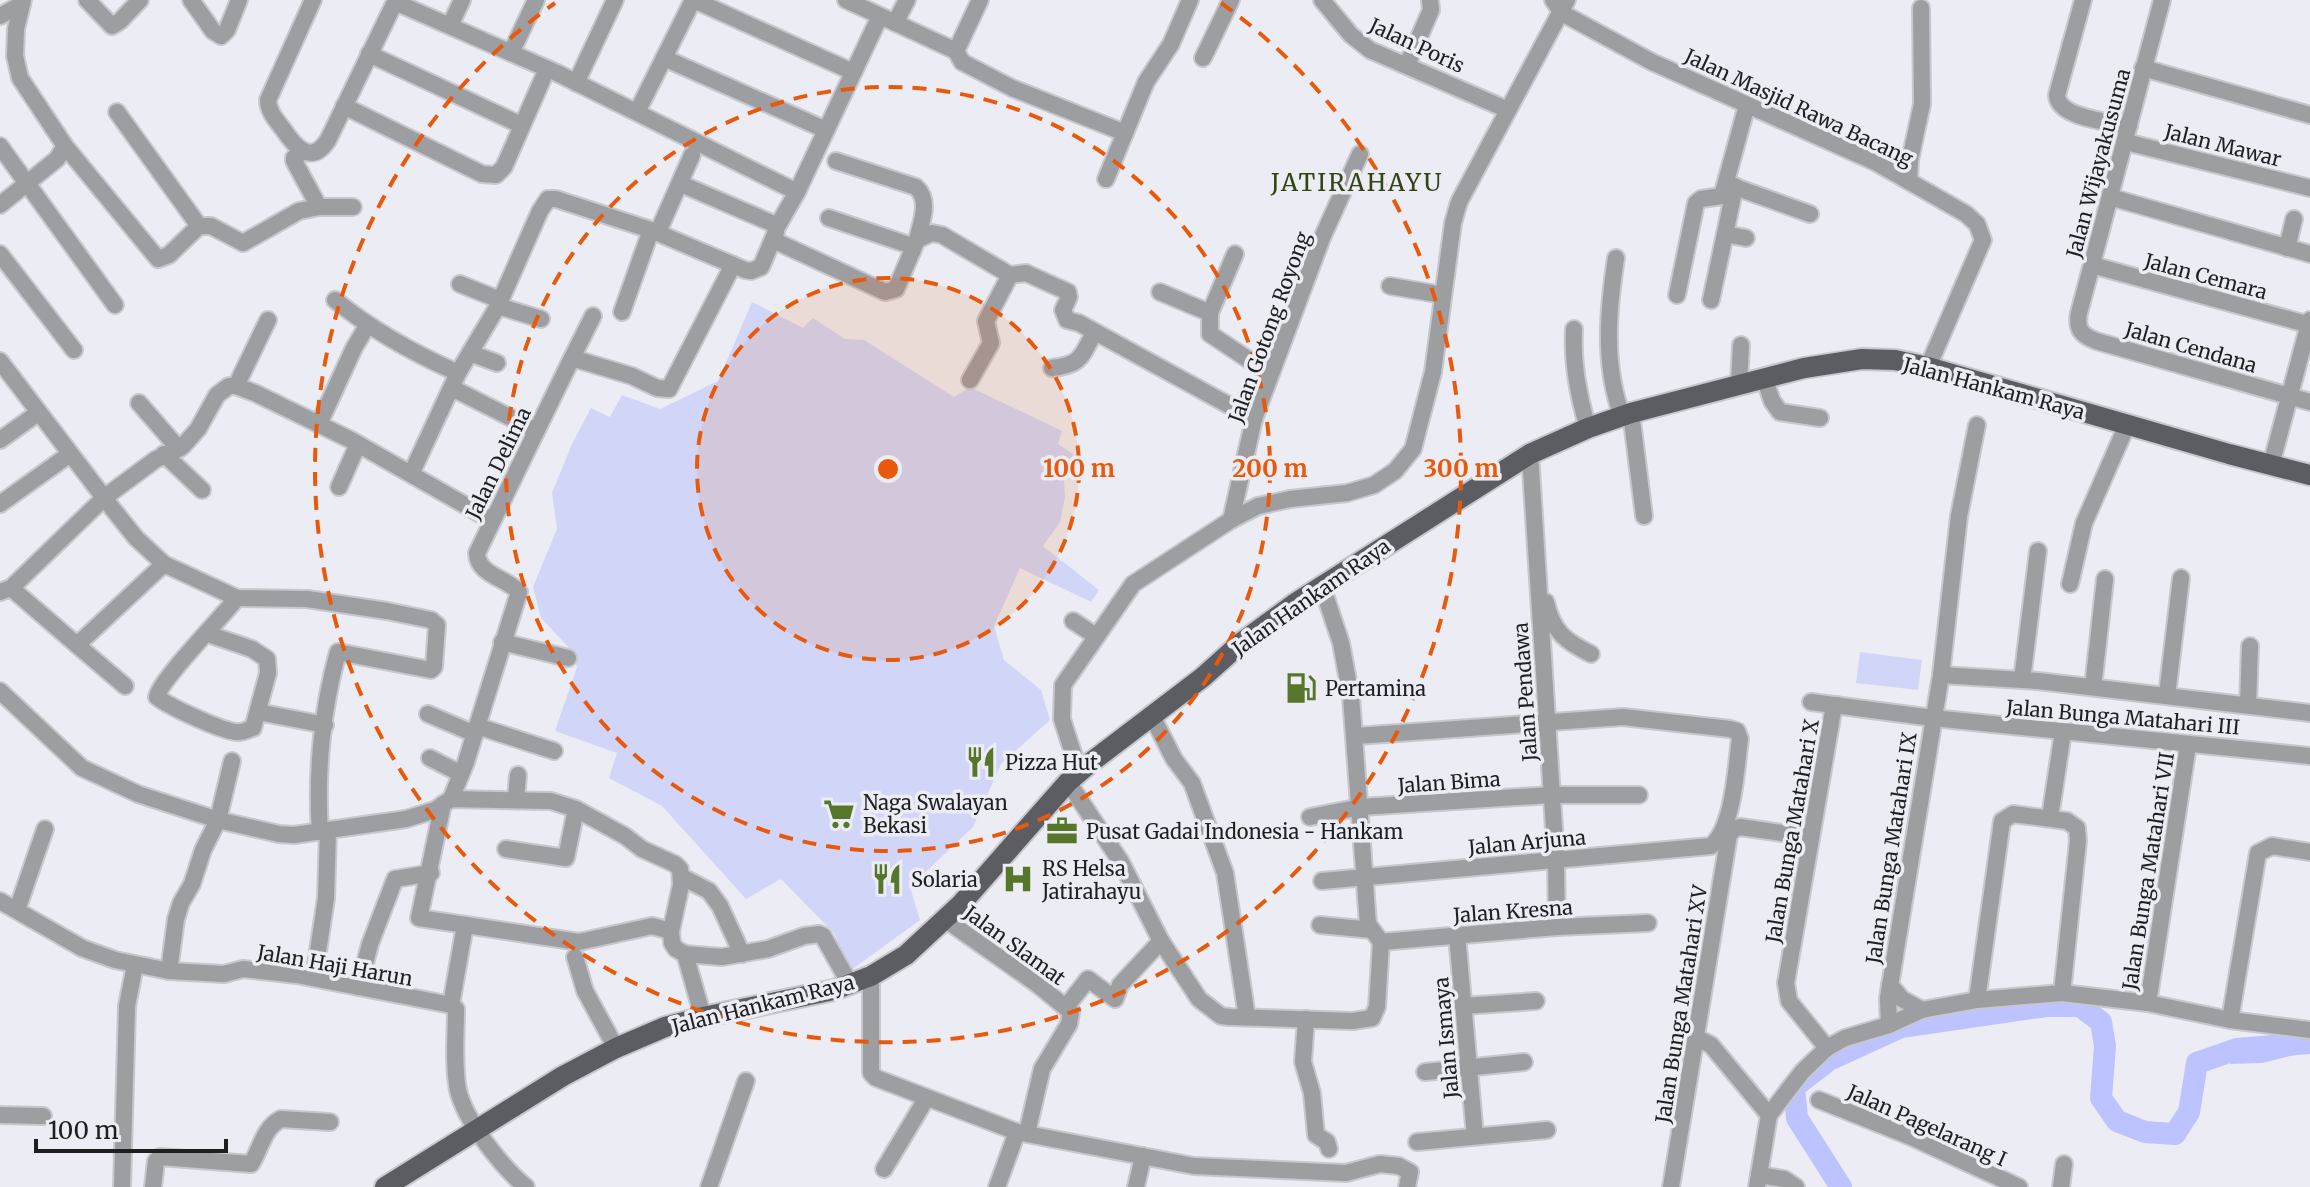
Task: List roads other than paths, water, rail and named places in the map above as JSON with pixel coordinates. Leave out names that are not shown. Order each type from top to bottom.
[{"type":"main road","name":"Jalan Hankam Raya","points":[[385,1187],[563,1076],[616,1048],[665,1027],[801,998],[850,984],[871,976],[906,955],[946,920],[1077,769],[1203,677],[1269,622],[1322,586],[1535,452],[1588,428],[1626,414],[1764,377],[1833,362],[1883,359],[1928,367],[2310,475]]},
{"type":"street","points":[[87,0],[112,26],[140,0]]},
{"type":"street","points":[[191,0],[213,31],[221,36],[227,30],[239,0]]},
{"type":"street","points":[[302,152],[268,108],[268,100],[313,0]]},
{"type":"street","points":[[450,26],[462,0]]},
{"type":"street","points":[[511,53],[536,0]]},
{"type":"street","points":[[576,83],[615,0]]},
{"type":"street","points":[[637,112],[694,0],[853,72]]},
{"type":"street","points":[[846,0],[956,51],[962,62],[1012,88],[1125,133]]},
{"type":"street","points":[[895,23],[907,0]]},
{"type":"street","points":[[956,51],[980,0]]},
{"type":"street","points":[[1106,179],[1146,82],[1171,44],[1190,0]]},
{"type":"street","points":[[1203,58],[1231,0]]},
{"type":"street","name":"Jalan Poris","points":[[1322,0],[1359,42],[1508,110]]},
{"type":"street","points":[[1407,65],[1431,10],[1430,0]]},
{"type":"street","name":"Jalan Mawar","points":[[2083,0],[2057,95],[2057,103],[2063,108],[2127,134],[2210,161],[2310,188]]},
{"type":"street","name":"Jalan Wijayakusuma","points":[[2083,335],[2077,323],[2162,0]]},
{"type":"street","points":[[319,207],[294,158],[302,152],[322,149],[395,1],[547,69],[797,192]]},
{"type":"street","points":[[0,16],[23,2]]},
{"type":"street","points":[[23,2],[16,29],[15,68],[65,146],[158,259],[169,255],[199,226],[211,226],[243,243],[299,211],[319,207],[353,207]]},
{"type":"street","points":[[1322,586],[1345,660],[1356,736],[1368,924],[1376,936],[1377,1007],[1372,1018],[1221,1016],[1199,999],[1161,941],[1121,862],[1077,769],[1062,719],[1063,685],[1133,584],[1231,520],[1258,506],[1347,493],[1374,485],[1395,471],[1413,449],[1423,418],[1440,325],[1453,223],[1459,202],[1561,4]]},
{"type":"street","name":"Jalan Masjid Rawa Bacang","points":[[1561,4],[1652,62],[1822,137],[1909,180],[1966,214],[1977,224],[1983,240],[1928,367]]},
{"type":"street","points":[[1909,180],[1922,104],[1921,8]]},
{"type":"street","points":[[412,472],[455,380],[499,303],[548,199],[654,231],[751,271],[761,267],[880,16]]},
{"type":"street","points":[[369,54],[521,125]]},
{"type":"street","points":[[664,58],[826,130]]},
{"type":"street","points":[[2143,68],[2310,115]]},
{"type":"street","points":[[344,106],[488,176],[496,175],[504,167],[547,69]]},
{"type":"street","points":[[1711,300],[1725,234],[1738,134],[1747,105]]},
{"type":"street","points":[[117,112],[199,226]]},
{"type":"street","points":[[0,146],[115,305]]},
{"type":"street","points":[[0,205],[57,159],[65,146]]},
{"type":"street","name":"Jalan Gotong Royong","points":[[1231,520],[1254,419],[1322,238],[1360,154]]},
{"type":"street","points":[[622,312],[654,231],[681,184],[692,155]]},
{"type":"street","points":[[681,184],[771,222],[775,234],[885,292],[896,289],[915,243],[924,203],[920,191],[916,187],[836,161]]},
{"type":"street","points":[[1731,185],[1810,214]]},
{"type":"street","points":[[1677,295],[1696,203],[1701,199],[1718,199],[1731,185]]},
{"type":"street","points":[[2110,197],[2310,254]]},
{"type":"street","points":[[829,218],[915,243],[932,233],[942,235],[1010,275],[1026,273],[1062,287],[1069,297],[1063,310],[1065,317],[1254,419]]},
{"type":"street","points":[[2287,248],[2294,219]]},
{"type":"street","points":[[1725,234],[1746,238]]},
{"type":"street","points":[[0,254],[74,350]]},
{"type":"street","points":[[1235,254],[1210,313],[1210,334],[1270,374]]},
{"type":"street","points":[[1616,258],[1608,337],[1615,397],[1626,414],[1644,516]]},
{"type":"street","points":[[572,358],[632,376],[657,388],[670,388],[733,265]]},
{"type":"street","name":"Jalan Cemara","points":[[2092,265],[2310,323]]},
{"type":"street","points":[[970,380],[991,343],[986,321],[1010,275]]},
{"type":"street","points":[[460,284],[541,319]]},
{"type":"street","points":[[1390,286],[1443,295]]},
{"type":"street","points":[[1160,292],[1210,313]]},
{"type":"street","points":[[335,300],[367,326],[535,430]]},
{"type":"street","name":"Jalan Delima","points":[[465,925],[419,918],[447,802],[461,774],[519,592],[483,569],[477,553],[593,316]]},
{"type":"street","points":[[236,386],[268,320]]},
{"type":"street","points":[[2271,465],[2310,323]]},
{"type":"street","points":[[319,424],[367,326]]},
{"type":"street","points":[[1574,329],[1577,389],[1588,428]]},
{"type":"street","points":[[1052,368],[1077,363],[1094,333]]},
{"type":"street","name":"Jalan Cendana","points":[[2083,335],[2310,402]]},
{"type":"street","points":[[1739,384],[1741,345]]},
{"type":"street","points":[[470,353],[497,363]]},
{"type":"street","points":[[3,372],[136,538],[164,564],[237,598],[307,599],[387,611],[431,620],[437,625],[434,667],[431,670],[338,652],[317,795],[324,832],[326,898],[314,978]]},
{"type":"street","points":[[1764,377],[1772,401],[1780,412],[1820,418]]},
{"type":"street","points":[[125,686],[6,590],[105,497],[198,429],[217,395],[229,386],[236,386],[319,424],[412,472],[491,520]]},
{"type":"street","points":[[139,403],[202,490]]},
{"type":"street","points":[[0,440],[38,413]]},
{"type":"street","name":"Jalan Bunga Matahari IX","points":[[1889,1025],[1890,985],[1941,675],[1957,533],[1977,425]]},
{"type":"street","points":[[2070,584],[2084,523],[2127,425]]},
{"type":"street","points":[[339,487],[358,444]]},
{"type":"street","points":[[1535,452],[1546,606],[1552,623],[1565,641],[1591,654]]},
{"type":"street","name":"Jalan Pendawa","points":[[1535,452],[1557,927]]},
{"type":"street","points":[[0,504],[70,454]]},
{"type":"street","points":[[2022,680],[2038,551]]},
{"type":"street","points":[[77,645],[164,564]]},
{"type":"street","points":[[2167,695],[2181,578]]},
{"type":"street","points":[[2093,687],[2105,579]]},
{"type":"street","points":[[208,634],[252,649],[267,659],[268,673],[253,728],[240,732],[166,704],[157,697],[158,690],[170,674],[237,598]]},
{"type":"street","points":[[1073,621],[1096,636]]},
{"type":"street","points":[[502,642],[568,658]]},
{"type":"street","points":[[2248,705],[2250,646]]},
{"type":"street","points":[[1941,675],[2093,687],[2310,713]]},
{"type":"street","points":[[0,691],[82,768],[138,794],[218,820],[279,834],[324,832],[422,816],[447,802],[516,799],[551,801],[576,809],[642,849],[675,864],[682,877],[709,891],[720,906],[742,954]]},
{"type":"street","points":[[1811,702],[1837,705]]},
{"type":"street","name":"Jalan Bunga Matahari X","points":[[1827,1048],[1793,1007],[1786,992],[1833,711],[1837,705],[1933,718]]},
{"type":"street","points":[[258,712],[325,725]]},
{"type":"street","points":[[428,714],[554,751]]},
{"type":"street","points":[[1151,714],[1174,759],[1192,783],[1225,873],[1247,1017]]},
{"type":"street","name":"Jalan Bunga Matahari XV","points":[[1547,723],[1623,717],[1730,729],[1739,734],[1727,843],[1671,1187]]},
{"type":"street","name":"Jalan Bunga Matahari III","points":[[1933,718],[2310,756]]},
{"type":"street","points":[[1356,736],[1547,723]]},
{"type":"street","points":[[2050,817],[2063,732]]},
{"type":"street","name":"Jalan Bunga Matahari VII","points":[[2148,1003],[2188,745]]},
{"type":"street","points":[[430,758],[461,774]]},
{"type":"street","points":[[169,971],[176,919],[218,820],[232,761]]},
{"type":"street","points":[[516,799],[518,775]]},
{"type":"street","name":"Jalan Bima","points":[[1310,817],[1361,807],[1551,795],[1639,795]]},
{"type":"street","points":[[506,849],[566,858],[576,809]]},
{"type":"street","points":[[1977,1000],[2002,821],[2013,814],[2067,821],[2074,825],[2078,833],[2062,993]]},
{"type":"street","points":[[1729,827],[1810,837]]},
{"type":"street","name":"Jalan Arjuna","points":[[1322,881],[1699,849],[1711,846],[1729,827]]},
{"type":"street","points":[[17,910],[45,829]]},
{"type":"street","points":[[2230,1020],[2256,857],[2262,849],[2272,846],[2310,852]]},
{"type":"street","points":[[359,987],[370,944],[395,879],[431,873]]},
{"type":"street","points":[[682,877],[671,931],[672,945],[687,958],[703,1017]]},
{"type":"street","name":"Jalan Haji Harun","points":[[0,901],[82,948],[135,965],[169,971],[224,974],[243,969],[314,978],[451,1005]]},
{"type":"street","name":"Jalan Slamat","points":[[946,920],[1066,1007],[1071,1017],[1042,1069],[1022,1132]]},
{"type":"street","name":"Jalan Kresna","points":[[1320,925],[1376,936],[1457,935],[1648,923]]},
{"type":"street","points":[[526,1187],[512,1175],[477,1131],[459,1093],[454,1035],[456,1009],[451,1005],[465,925],[579,942],[652,926],[671,931]]},
{"type":"street","points":[[687,958],[742,954],[819,934],[850,984]]},
{"type":"street","name":"Jalan Ismaya","points":[[1457,935],[1475,1136]]},
{"type":"street","points":[[1066,1007],[1088,979],[1122,1004],[1120,985],[1161,941]]},
{"type":"street","points":[[575,957],[585,991],[616,1048]]},
{"type":"street","points":[[122,1187],[127,1006],[135,965]]},
{"type":"street","points":[[871,976],[871,1073],[926,1099],[1022,1132],[1194,1166],[1346,1180],[1380,1164],[1399,1166],[1410,1172],[1407,1187]]},
{"type":"street","name":"Jalan Bunga Matahari IX","points":[[1890,985],[1902,999],[1922,1010]]},
{"type":"street","points":[[1796,1187],[1784,1179],[1758,1181],[1769,1115],[1802,1072],[1827,1048],[1845,1038],[1889,1025],[1922,1010],[1977,1000],[2062,993],[2148,1003],[2230,1020],[2310,1030]]},
{"type":"street","points":[[1463,1006],[1536,1001]]},
{"type":"street","points":[[1306,1019],[1303,1062],[1312,1093],[1316,1135],[1327,1142],[1329,1149]]},
{"type":"street","points":[[1697,1038],[1711,1045],[1769,1115]]},
{"type":"street","points":[[1425,1072],[1524,1062]]},
{"type":"street","points":[[709,1187],[746,1081]]},
{"type":"street","points":[[884,1169],[926,1099]]},
{"type":"street","name":"Jalan Pagelarang I","points":[[1819,1100],[1909,1136],[2014,1186]]},
{"type":"street","points":[[0,1115],[43,1116]]},
{"type":"street","points":[[153,1187],[156,1161],[160,1157],[251,1164],[276,1121],[330,1122]]},
{"type":"street","points":[[1417,1142],[1547,1130]]},
{"type":"street","points":[[997,1187],[1022,1132]]},
{"type":"street","points":[[1136,1187],[1143,1156]]},
{"type":"street","points":[[2061,1187],[2064,1164]]},
{"type":"water","points":[[2310,1033],[2310,1051],[2262,1063],[2230,1064],[2230,1046]]},
{"type":"waterway","points":[[1841,1187],[1797,1118],[1794,1087],[1829,1060],[1901,1027],[2046,1006],[2080,1006],[2101,1022],[2105,1046],[2101,1098],[2117,1121],[2145,1132],[2175,1134],[2189,1112],[2197,1063],[2237,1049],[2310,1043]]},
{"type":"place","name":"Pertamina","points":[[1301,688]]},
{"type":"place","name":"Pizza Hut","points":[[981,762]]},
{"type":"place","name":"Naga Swalayan Bekasi","points":[[839,814]]},
{"type":"place","name":"Pusat Gadai Indonesia - Hankam","points":[[1062,831]]},
{"type":"place","name":"Solaria","points":[[887,879]]},
{"type":"place","name":"RS Helsa Jatirahayu","points":[[1018,879]]},
{"type":"district","name":"JATIRAHAYU","points":[[1357,182]]}]
